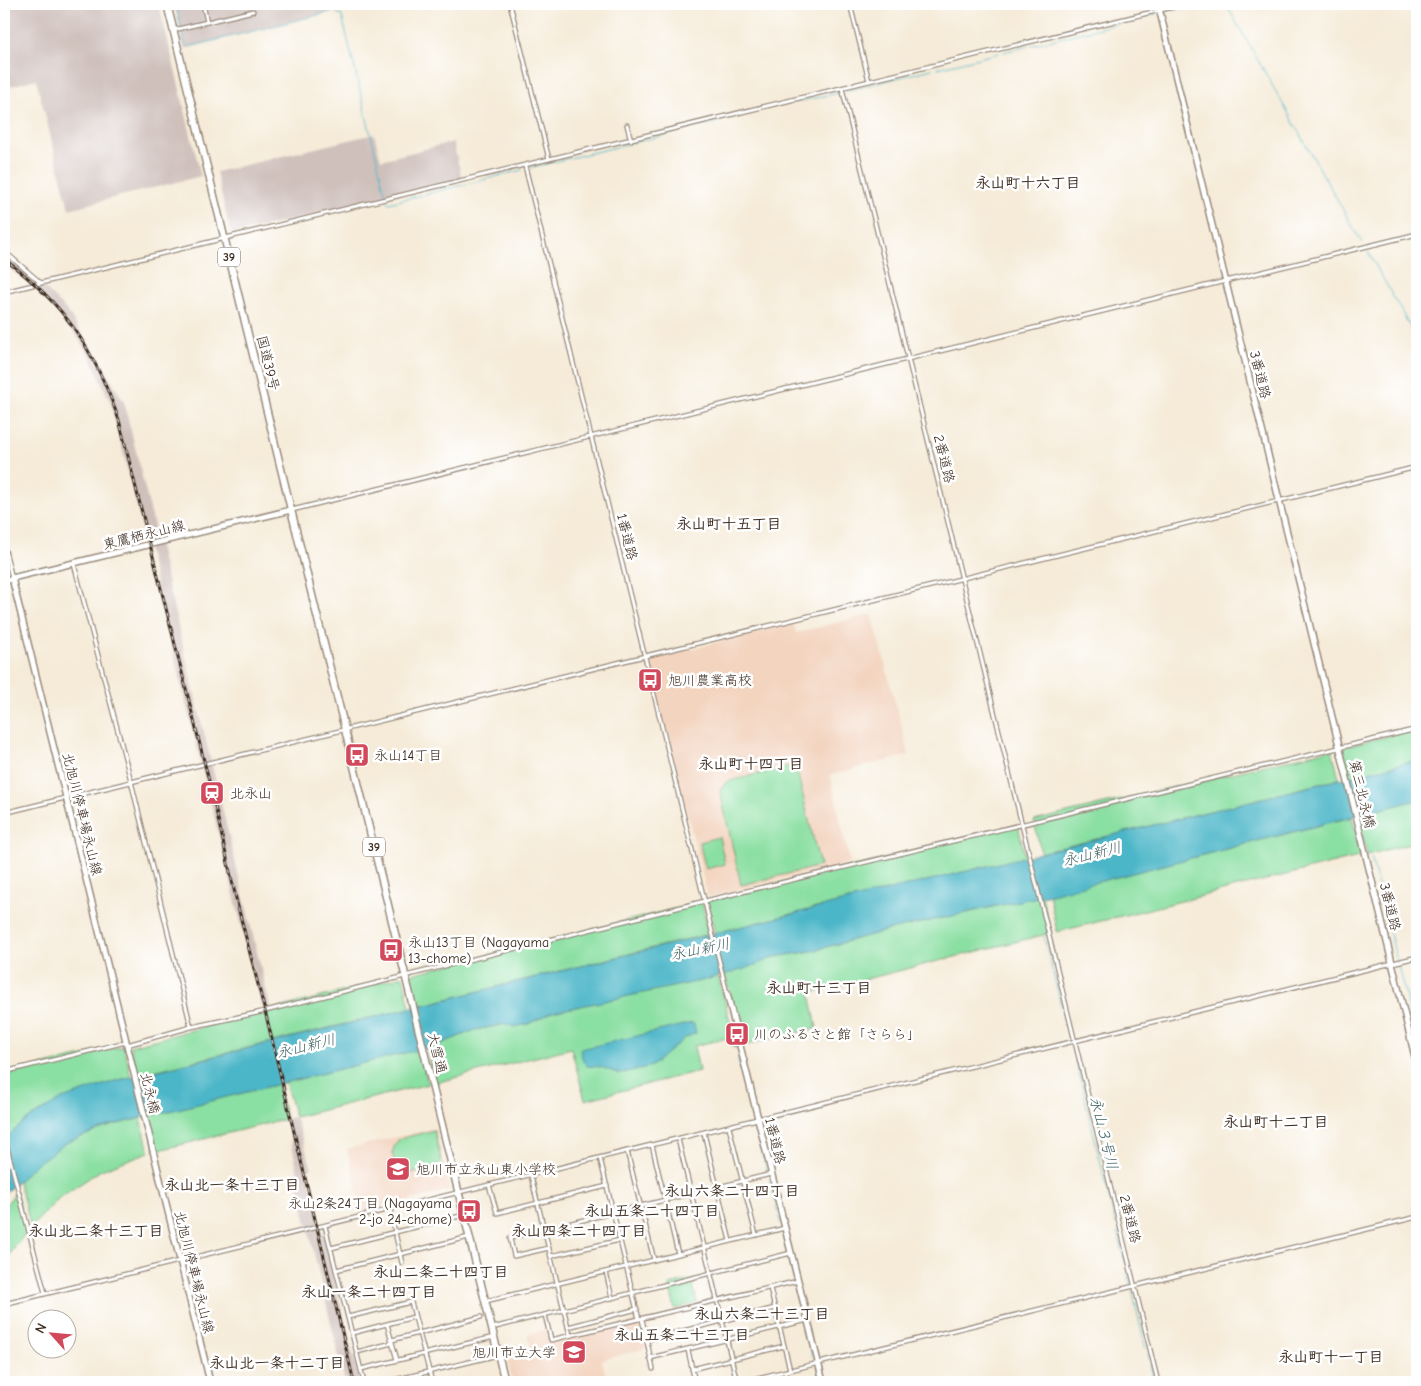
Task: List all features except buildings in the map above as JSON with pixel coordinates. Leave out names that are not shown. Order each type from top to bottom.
[{"type":"highway","name":"国道39号","points":[[167,4],[344,729]]},
{"type":"highway","name":"大雪通","points":[[344,729],[505,1382]]},
{"type":"street","points":[[203,4],[207,22]]},
{"type":"street","points":[[510,4],[549,160]]},
{"type":"street","points":[[850,4],[869,81]]},
{"type":"street","name":"3番道路","points":[[1158,4],[1340,750]]},
{"type":"street","points":[[4,292],[1185,4]]},
{"type":"street","points":[[174,30],[253,10]]},
{"type":"street","name":"2番道路","points":[[842,88],[1158,1382]]},
{"type":"street","points":[[627,125],[631,140]]},
{"type":"street","name":"1番道路","points":[[524,166],[823,1382]]},
{"type":"street","points":[[291,510],[1417,234]]},
{"type":"street","points":[[4,251],[41,283]]},
{"type":"street","points":[[4,813],[1417,467]]},
{"type":"street","name":"東鷹栖永山線","points":[[4,581],[291,510]]},
{"type":"street","points":[[4,546],[12,579]]},
{"type":"street","points":[[74,564],[131,781],[192,1027]]},
{"type":"street","name":"北旭川停車場永山線","points":[[12,579],[129,1054]]},
{"type":"street","points":[[4,1072],[257,1013],[704,901],[1022,824],[1340,750],[1417,728]]},
{"type":"street","name":"第三北永橋","points":[[1340,750],[1362,842]]},
{"type":"street","name":"3番道路","points":[[1362,842],[1396,962],[1417,1065]]},
{"type":"street","points":[[4,1304],[1417,957]]},
{"type":"street","name":"北永橋","points":[[129,1054],[150,1139]]},
{"type":"street","points":[[729,1126],[756,1235]]},
{"type":"street","points":[[704,1133],[730,1241]]},
{"type":"street","points":[[4,1136],[45,1293]]},
{"type":"street","name":"北旭川停車場永山線","points":[[150,1139],[210,1382]]},
{"type":"street","points":[[678,1139],[737,1382]]},
{"type":"street","points":[[652,1145],[678,1254]]},
{"type":"street","points":[[627,1151],[654,1260]]},
{"type":"street","points":[[600,1158],[653,1369]]},
{"type":"street","points":[[549,1248],[514,1256],[510,1238],[771,1174]]},
{"type":"street","points":[[531,1175],[570,1335]]},
{"type":"street","points":[[489,1186],[497,1213],[607,1186]]},
{"type":"street","points":[[390,1210],[402,1263]]},
{"type":"street","points":[[331,1248],[464,1215]]},
{"type":"street","points":[[741,1382],[1417,1217]]},
{"type":"street","points":[[324,1226],[364,1382]]},
{"type":"street","points":[[486,1301],[785,1228]]},
{"type":"street","points":[[336,1270],[470,1236]]},
{"type":"street","points":[[551,1256],[620,1240]]},
{"type":"street","points":[[492,1328],[791,1253]]},
{"type":"street","points":[[606,1272],[612,1298]]},
{"type":"street","points":[[545,1315],[551,1340],[798,1282]]},
{"type":"street","points":[[770,1288],[790,1370]]},
{"type":"street","points":[[348,1317],[411,1302],[432,1382]]},
{"type":"street","points":[[646,1340],[775,1308]]},
{"type":"street","points":[[568,1326],[637,1309]]},
{"type":"street","points":[[352,1333],[414,1317]]},
{"type":"street","points":[[357,1352],[481,1317]]},
{"type":"street","points":[[650,1358],[808,1320]]},
{"type":"street","points":[[387,1324],[397,1360]]},
{"type":"street","points":[[360,1370],[494,1337]]},
{"type":"street","points":[[692,1369],[784,1346]]},
{"type":"street","points":[[688,1350],[695,1382]]},
{"type":"street","points":[[386,1382],[498,1355]]},
{"type":"shaded area","points":[[4,4],[159,4],[201,176],[69,209],[36,79],[8,87],[4,68]]},
{"type":"shaded area","points":[[174,4],[341,4],[342,9],[184,49]]},
{"type":"shaded area","points":[[374,134],[381,160],[453,142],[462,179],[231,235],[216,172]]},
{"type":"shaded area","points":[[4,253],[38,281],[66,310],[105,369],[124,402],[270,1006],[262,1007],[111,404],[90,356],[66,321],[39,291],[4,264]]},
{"type":"shaded area","points":[[872,614],[909,755],[830,775],[850,863],[708,897],[649,660],[793,623],[796,633]]},
{"type":"shaded area","points":[[295,1117],[312,1168],[307,1170],[360,1382],[345,1382],[295,1173],[298,1172],[286,1119]]},
{"type":"shaded area","name":"旭川市立永山東小学校","points":[[435,1128],[449,1188],[448,1191],[362,1212],[347,1149]]},
{"type":"shaded area","name":"旭川市立大学","points":[[639,1321],[646,1348],[602,1360],[607,1382],[513,1382],[506,1355],[531,1347],[528,1334],[547,1329],[550,1343]]},
{"type":"green space","points":[[1417,729],[1417,760],[1349,777],[1342,747]]},
{"type":"green space","points":[[1332,749],[1339,779],[1041,853],[1034,821]]},
{"type":"green space","points":[[789,766],[790,769],[796,767],[820,866],[741,885],[720,791],[726,782]]},
{"type":"green space","points":[[1417,800],[1417,842],[1367,855],[1358,815]]},
{"type":"green space","points":[[1352,817],[1362,856],[1057,932],[1049,894]]},
{"type":"green space","points":[[1018,825],[1025,857],[715,933],[707,901],[841,870]]},
{"type":"green space","points":[[719,837],[725,864],[706,869],[699,842]]},
{"type":"green space","points":[[1042,896],[1051,933],[810,993],[817,1028],[742,1046],[725,974],[775,957],[812,951],[885,931]]},
{"type":"green space","points":[[702,902],[709,934],[415,1007],[408,975]]},
{"type":"green space","points":[[403,976],[410,1008],[137,1075],[130,1046]]},
{"type":"green space","points":[[718,976],[737,1047],[734,1048],[731,1037],[694,1046],[699,1071],[585,1100],[571,1048],[435,1083],[426,1048],[475,1030],[507,1024],[528,1024],[552,1012]]},
{"type":"green space","points":[[124,1046],[131,1077],[115,1081],[28,1119],[7,1137],[4,1126],[4,1075]]},
{"type":"green space","points":[[419,1049],[428,1084],[295,1117],[285,1082]]},
{"type":"green space","points":[[277,1084],[286,1119],[155,1151],[148,1116]]},
{"type":"green space","points":[[141,1118],[149,1152],[101,1170],[59,1198],[31,1227],[18,1180],[46,1156],[72,1140],[101,1129]]},
{"type":"green space","points":[[434,1130],[442,1164],[422,1171],[410,1173],[402,1171],[393,1158],[393,1150],[399,1139]]},
{"type":"green space","points":[[16,1192],[27,1231],[7,1258],[4,1266],[4,1207]]},
{"type":"green space","points":[[692,1280],[697,1303],[675,1309],[669,1285]]},
{"type":"water","name":"永山新川","points":[[1417,760],[1417,800],[1055,893],[885,931],[812,951],[775,957],[745,969],[701,981],[552,1012],[528,1024],[514,1027],[506,1024],[475,1030],[438,1045],[109,1126],[66,1143],[36,1164],[4,1194],[4,1139],[28,1119],[62,1099],[115,1081]]},
{"type":"water","points":[[692,1023],[696,1033],[685,1038],[652,1066],[619,1074],[601,1067],[587,1066],[580,1051],[581,1049]]},
{"type":"waterway","points":[[176,4],[186,46],[188,47],[334,11],[342,16],[386,197]]},
{"type":"waterway","points":[[1163,12],[1199,4]]},
{"type":"waterway","points":[[1226,4],[1362,243]]},
{"type":"waterway","points":[[1004,52],[1156,14]]},
{"type":"waterway","points":[[938,68],[999,53]]},
{"type":"waterway","points":[[846,91],[932,69]]},
{"type":"waterway","points":[[632,143],[768,108],[838,93]]},
{"type":"waterway","points":[[529,168],[628,144]]},
{"type":"waterway","points":[[478,181],[522,170]]},
{"type":"waterway","points":[[425,194],[475,182]]},
{"type":"waterway","points":[[387,201],[389,203],[422,195]]},
{"type":"waterway","points":[[1368,252],[1417,339]]},
{"type":"waterway","points":[[1371,857],[1417,1042]]},
{"type":"waterway","name":"永山３号川","points":[[1044,937],[1070,1040]]},
{"type":"waterway","points":[[728,1023],[736,1048]]},
{"type":"waterway","name":"永山３号川","points":[[1072,1045],[1116,1225]]},
{"type":"waterway","points":[[738,1058],[753,1118]]},
{"type":"waterway","points":[[756,1128],[758,1134]]},
{"type":"waterway","points":[[759,1138],[761,1146]]},
{"type":"waterway","points":[[762,1151],[763,1157]]},
{"type":"waterway","points":[[764,1161],[767,1170]]},
{"type":"waterway","points":[[769,1179],[770,1183]]},
{"type":"waterway","points":[[773,1193],[775,1202]]},
{"type":"waterway","points":[[776,1206],[778,1213]]},
{"type":"waterway","points":[[779,1217],[780,1223]]},
{"type":"waterway","name":"永山３号川","points":[[1118,1232],[1125,1261]]},
{"type":"waterway","points":[[783,1234],[787,1251]]},
{"type":"waterway","points":[[788,1257],[794,1279]]},
{"type":"waterway","name":"永山３号川","points":[[1127,1267],[1130,1284]]},
{"type":"waterway","points":[[796,1286],[797,1293]]},
{"type":"waterway","name":"永山３号川","points":[[1132,1290],[1146,1349]]},
{"type":"waterway","points":[[799,1298],[799,1304]]},
{"type":"waterway","points":[[801,1311],[803,1319]]},
{"type":"waterway","points":[[807,1332],[809,1342]]},
{"type":"waterway","points":[[810,1347],[812,1356]]},
{"type":"waterway","name":"永山３号川","points":[[1148,1354],[1149,1359]]},
{"type":"waterway","name":"永山３号川","points":[[1150,1364],[1154,1382]]},
{"type":"waterway","points":[[818,1378],[819,1382]]},
{"type":"railway","points":[[4,259],[44,293],[75,330],[99,371],[119,420],[212,793],[354,1382]]},
{"type":"place","name":"旭川農業高校","points":[[650,680]]},
{"type":"place","name":"永山14丁目","points":[[357,755]]},
{"type":"place","name":"北永山","points":[[212,793]]},
{"type":"place","name":"永山13丁目 (Nagayama 13-chome)","points":[[391,950]]},
{"type":"place","name":"川のふるさと館「さらら」","points":[[737,1034]]},
{"type":"place","name":"旭川市立永山東小学校","points":[[398,1169]]},
{"type":"place","name":"永山2条24丁目 (Nagayama 2-jo 24-chome)","points":[[469,1211]]},
{"type":"place","name":"旭川市立大学","points":[[574,1352]]},
{"type":"district","name":"永山町十六丁目","points":[[1028,183]]},
{"type":"district","name":"永山町十五丁目","points":[[729,524]]},
{"type":"district","name":"永山町十四丁目","points":[[751,764]]},
{"type":"district","name":"永山町十三丁目","points":[[819,988]]},
{"type":"district","name":"永山町十二丁目","points":[[1276,1122]]},
{"type":"district","name":"永山北一条十三丁目","points":[[232,1185]]},
{"type":"district","name":"永山六条二十四丁目","points":[[732,1191]]},
{"type":"district","name":"永山五条二十四丁目","points":[[652,1211]]},
{"type":"district","name":"永山北二条十三丁目","points":[[96,1231]]},
{"type":"district","name":"永山四条二十四丁目","points":[[579,1231]]},
{"type":"district","name":"永山二条二十四丁目","points":[[441,1272]]},
{"type":"district","name":"永山一条二十四丁目","points":[[369,1292]]},
{"type":"district","name":"永山六条二十三丁目","points":[[762,1314]]},
{"type":"district","name":"永山五条二十三丁目","points":[[682,1335]]},
{"type":"district","name":"永山町十一丁目","points":[[1331,1357]]},
{"type":"district","name":"永山北一条十二丁目","points":[[277,1363]]}]
